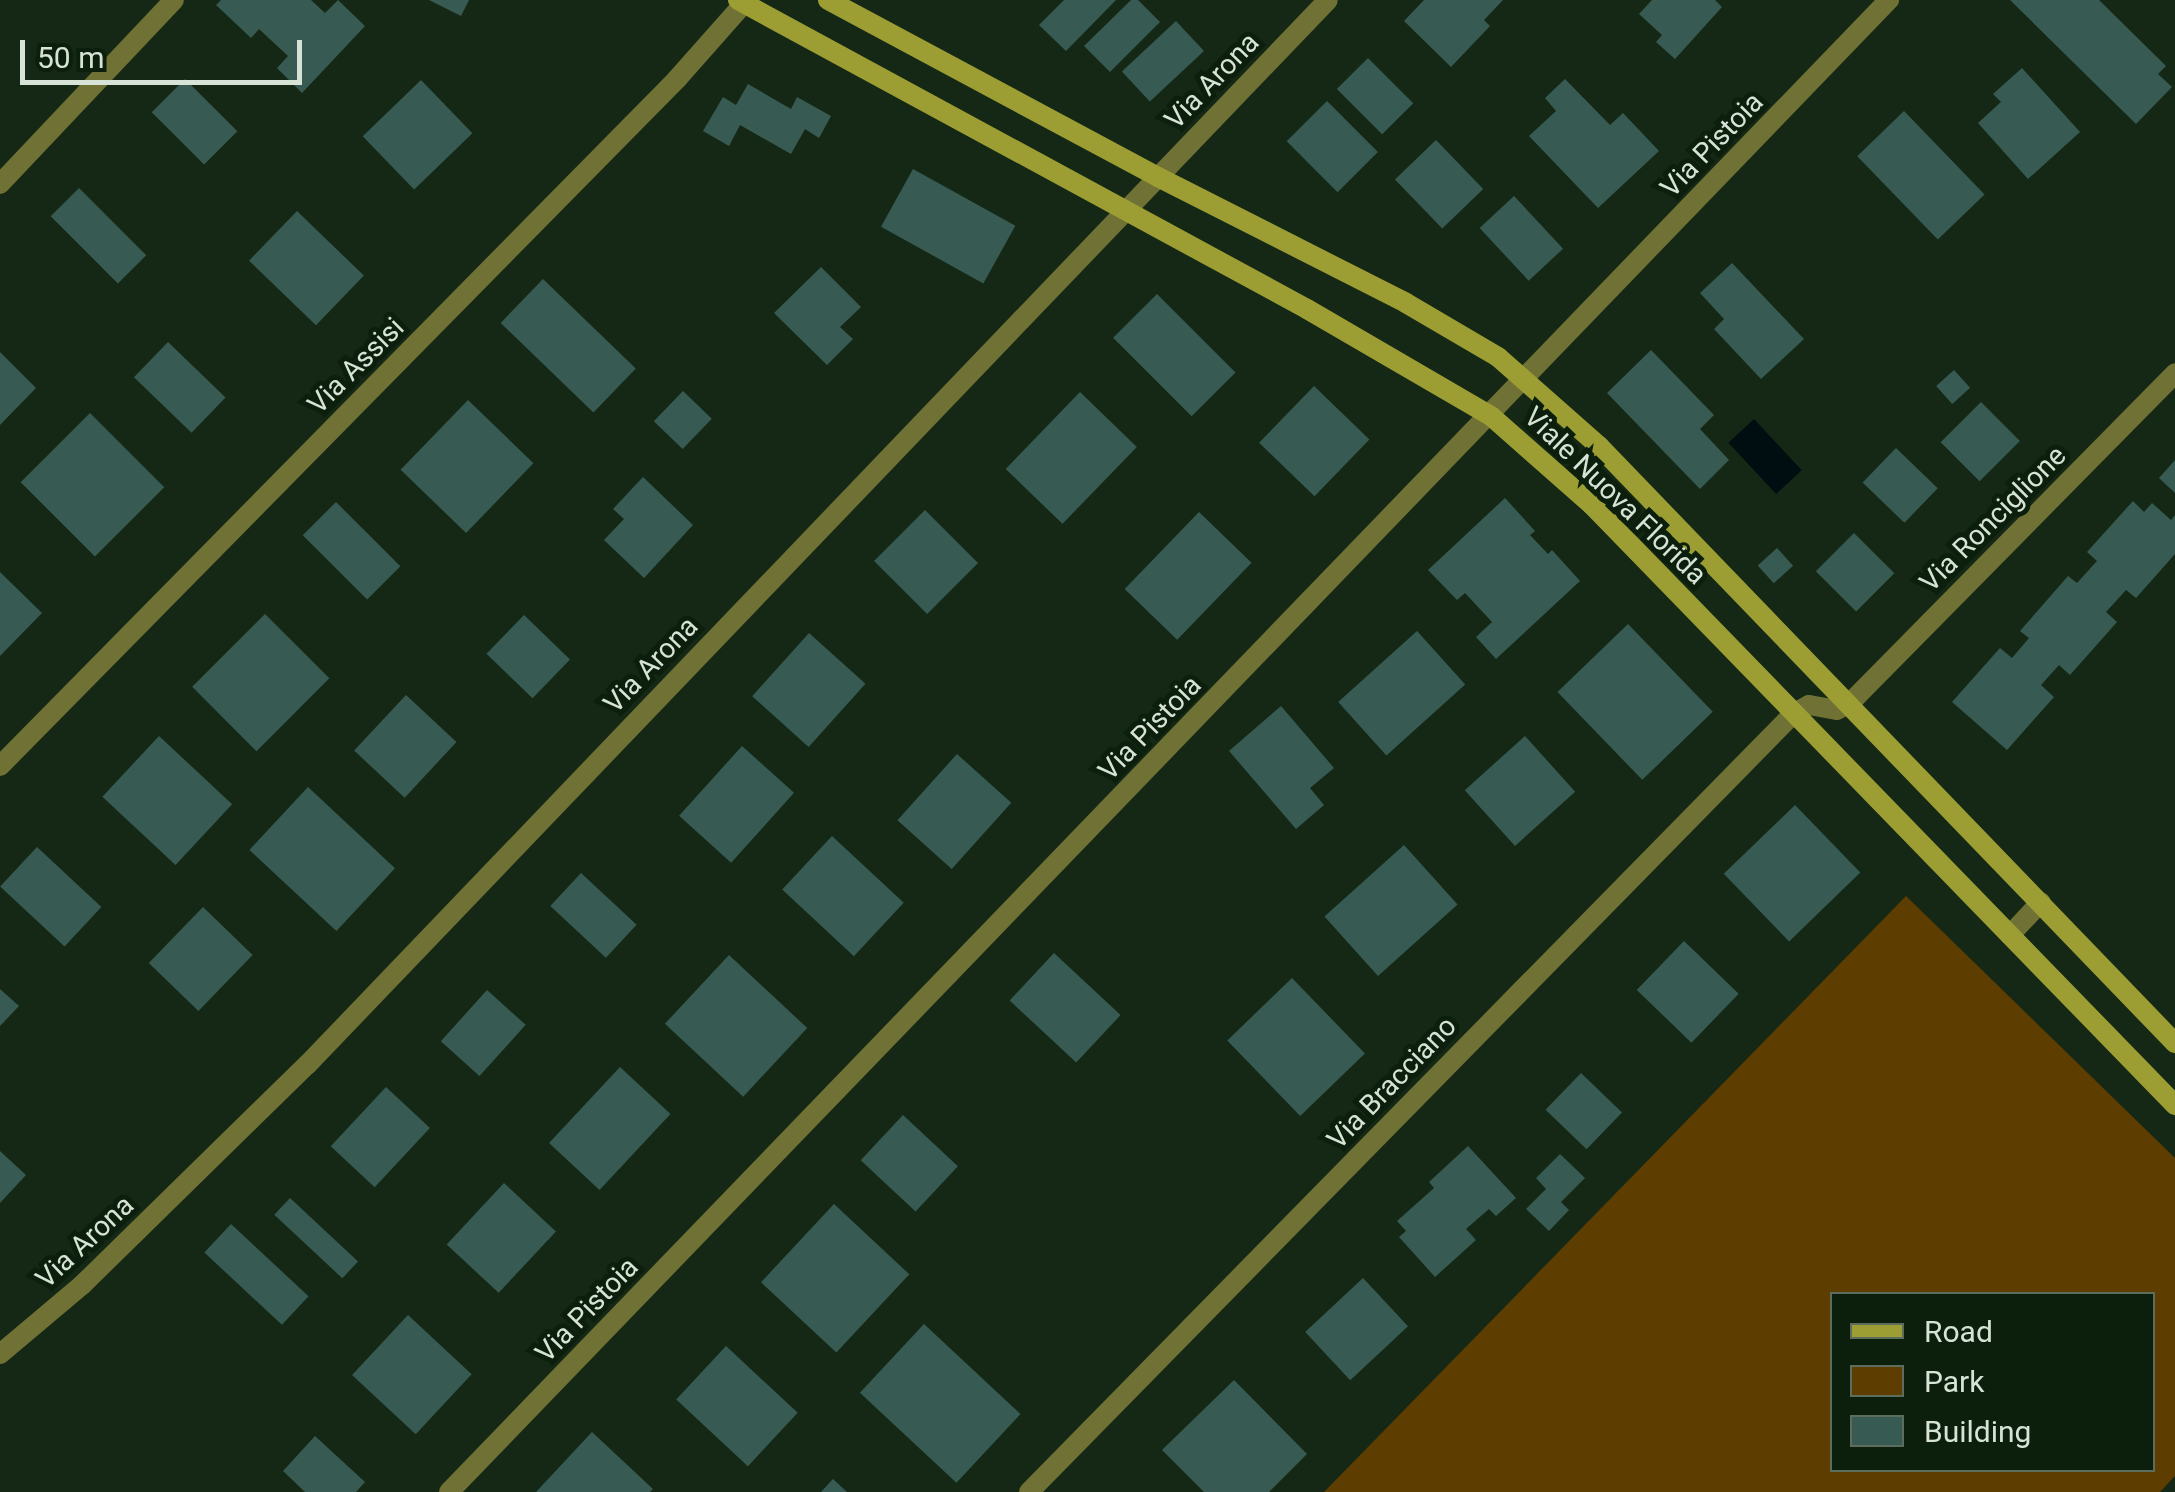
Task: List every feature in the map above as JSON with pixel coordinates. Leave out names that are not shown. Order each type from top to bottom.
[{"type":"street","points":[[0,184],[174,0]]},
{"type":"street","name":"Viale Nuova Florida","points":[[828,0],[1158,178],[1406,303],[1526,379],[1600,446],[2175,1043]]},
{"type":"street","name":"Via Arona","points":[[0,1354],[82,1285],[307,1065],[1328,0]]},
{"type":"street","name":"Via Pistoia","points":[[449,1492],[1491,416],[1888,0]]},
{"type":"street","name":"Viale Nuova Florida","points":[[743,1],[1400,360],[1491,416],[1583,496],[2175,1105]]},
{"type":"street","name":"Via Assisi","points":[[0,766],[649,107],[743,1]]},
{"type":"street","name":"Via Ronciglione","points":[[1850,704],[2175,374]]},
{"type":"street","points":[[1794,713],[1809,705],[1837,710],[1850,704]]},
{"type":"street","name":"Via Bracciano","points":[[1029,1492],[1794,713]]},
{"type":"street","points":[[2010,935],[2041,902]]},
{"type":"green space","points":[[1906,896],[2175,1158],[2175,1476],[2160,1492],[1324,1492]]},
{"type":"shaded area","points":[[1754,419],[1802,470],[1776,494],[1728,443]]},
{"type":"building","points":[[221,0],[311,0],[325,13],[338,0],[365,26],[302,93],[277,68],[288,56],[259,29],[251,38],[216,5]]},
{"type":"building","points":[[429,0],[469,0],[461,16]]},
{"type":"building","points":[[1064,0],[1116,0],[1066,51],[1039,25]]},
{"type":"building","points":[[1131,0],[1138,0],[1160,22],[1110,72],[1084,46]]},
{"type":"building","points":[[1424,0],[1503,0],[1484,20],[1490,26],[1451,67],[1404,21]]},
{"type":"building","points":[[1652,0],[1715,0],[1722,7],[1675,59],[1656,42],[1662,35],[1639,14]]},
{"type":"building","points":[[2010,0],[2099,0],[2166,66],[2158,74],[2172,87],[2136,124]]},
{"type":"building","points":[[1176,21],[1204,51],[1150,101],[1122,71]]},
{"type":"building","points":[[1368,58],[1413,103],[1382,134],[1337,89]]},
{"type":"building","points":[[2022,68],[2080,132],[2028,179],[1978,123],[2001,102],[1993,94]]},
{"type":"building","points":[[185,79],[237,131],[204,165],[152,112]]},
{"type":"building","points":[[1565,79],[1610,125],[1623,113],[1659,151],[1598,208],[1529,136],[1556,111],[1545,98]]},
{"type":"building","points":[[421,80],[472,133],[414,189],[363,136]]},
{"type":"building","points":[[748,84],[791,109],[797,97],[831,116],[819,138],[805,129],[791,154],[740,125],[729,146],[703,131],[723,97],[736,105]]},
{"type":"building","points":[[1327,101],[1378,152],[1338,192],[1287,141]]},
{"type":"building","points":[[1904,111],[1985,194],[1938,240],[1857,156]]},
{"type":"building","points":[[1436,140],[1483,189],[1442,229],[1395,180]]},
{"type":"building","points":[[913,169],[1015,226],[983,283],[881,227]]},
{"type":"building","points":[[79,188],[146,255],[118,283],[51,216]]},
{"type":"building","points":[[1514,196],[1563,249],[1529,281],[1480,228]]},
{"type":"building","points":[[297,211],[364,276],[316,325],[249,261]]},
{"type":"building","points":[[1732,263],[1804,339],[1761,379],[1714,329],[1724,319],[1700,293]]},
{"type":"building","points":[[821,267],[861,307],[840,327],[853,339],[827,365],[774,313]]},
{"type":"building","points":[[543,279],[636,369],[593,412],[501,323]]},
{"type":"building","points":[[1157,294],[1235,372],[1192,416],[1113,338]]},
{"type":"building","points":[[168,342],[226,398],[192,433],[134,377]]},
{"type":"building","points":[[1651,350],[1714,415],[1700,429],[1729,460],[1700,489],[1607,393]]},
{"type":"building","points":[[0,352],[36,388],[0,425]]},
{"type":"building","points":[[1954,370],[1970,388],[1952,404],[1936,386]]},
{"type":"building","points":[[1314,386],[1369,439],[1315,496],[1259,443]]},
{"type":"building","points":[[683,391],[712,419],[683,449],[654,421]]},
{"type":"building","points":[[1080,392],[1137,447],[1062,524],[1006,469]]},
{"type":"building","points":[[468,400],[533,463],[466,533],[401,470]]},
{"type":"building","points":[[1981,402],[2020,441],[1980,481],[1941,442]]},
{"type":"building","points":[[90,413],[164,487],[95,557],[21,482]]},
{"type":"building","points":[[1896,448],[1938,488],[1904,523],[1863,483]]},
{"type":"building","points":[[2175,460],[2175,493],[2159,478]]},
{"type":"building","points":[[643,477],[693,525],[644,578],[604,540],[624,519],[613,509]]},
{"type":"building","points":[[1505,498],[1535,531],[1530,535],[1548,554],[1552,550],[1580,581],[1496,659],[1476,637],[1492,622],[1465,593],[1457,600],[1428,570]]},
{"type":"building","points":[[2133,501],[2144,512],[2152,503],[2171,520],[2175,515],[2175,554],[2136,598],[2126,590],[2106,612],[2117,622],[2070,675],[2059,665],[2041,685],[2054,697],[2007,750],[1952,702],[2000,648],[2012,658],[2029,638],[2020,631],[2068,576],[2077,583],[2097,561],[2087,552]]},
{"type":"building","points":[[336,502],[400,566],[367,600],[303,535]]},
{"type":"building","points":[[925,510],[978,563],[927,614],[874,561]]},
{"type":"building","points":[[1199,512],[1252,563],[1177,640],[1125,589]]},
{"type":"building","points":[[1854,533],[1894,573],[1856,611],[1816,571]]},
{"type":"building","points":[[1777,548],[1793,566],[1774,583],[1758,565]]},
{"type":"building","points":[[0,572],[42,613],[0,656]]},
{"type":"building","points":[[265,614],[329,678],[257,751],[192,687]]},
{"type":"building","points":[[524,615],[570,659],[533,698],[486,654]]},
{"type":"building","points":[[1628,624],[1713,712],[1642,780],[1558,692]]},
{"type":"building","points":[[1417,631],[1465,685],[1386,755],[1338,702]]},
{"type":"building","points":[[809,633],[865,684],[809,747],[752,696]]},
{"type":"building","points":[[406,695],[456,742],[405,798],[354,751]]},
{"type":"building","points":[[1281,706],[1334,768],[1310,788],[1324,805],[1296,829],[1229,751]]},
{"type":"building","points":[[159,736],[232,804],[176,865],[102,797]]},
{"type":"building","points":[[1525,736],[1575,792],[1515,846],[1465,790]]},
{"type":"building","points":[[742,746],[794,793],[731,863],[679,816]]},
{"type":"building","points":[[957,754],[1011,803],[952,869],[897,820]]},
{"type":"building","points":[[308,787],[395,868],[336,931],[249,850]]},
{"type":"building","points":[[1795,805],[1860,873],[1789,941],[1724,874]]},
{"type":"building","points":[[832,836],[904,903],[854,956],[782,889]]},
{"type":"building","points":[[1404,845],[1458,904],[1378,976],[1324,917]]},
{"type":"building","points":[[37,847],[101,907],[65,947],[0,886]]},
{"type":"building","points":[[581,873],[637,925],[606,958],[550,906]]},
{"type":"building","points":[[203,907],[253,955],[198,1011],[149,963]]},
{"type":"building","points":[[1684,941],[1739,994],[1691,1043],[1637,990]]},
{"type":"building","points":[[1054,953],[1121,1015],[1076,1063],[1010,1001]]},
{"type":"building","points":[[729,955],[807,1028],[743,1097],[665,1024]]},
{"type":"building","points":[[1292,978],[1365,1054],[1300,1116],[1227,1041]]},
{"type":"building","points":[[0,989],[19,1006],[0,1026]]},
{"type":"building","points":[[487,990],[526,1025],[479,1076],[441,1041]]},
{"type":"building","points":[[620,1067],[670,1114],[600,1190],[549,1143]]},
{"type":"building","points":[[1581,1073],[1622,1113],[1587,1149],[1546,1110]]},
{"type":"building","points":[[386,1087],[430,1128],[375,1187],[331,1146]]},
{"type":"building","points":[[903,1115],[958,1166],[916,1211],[861,1160]]},
{"type":"building","points":[[1468,1146],[1516,1198],[1496,1216],[1489,1209],[1466,1229],[1476,1240],[1435,1277],[1399,1237],[1406,1231],[1397,1221],[1434,1188],[1429,1182]]},
{"type":"building","points":[[0,1151],[26,1175],[0,1203]]},
{"type":"building","points":[[1560,1154],[1585,1178],[1561,1202],[1569,1210],[1549,1231],[1526,1209],[1546,1189],[1536,1178]]},
{"type":"building","points":[[504,1183],[556,1231],[499,1293],[447,1244]]},
{"type":"building","points":[[290,1198],[358,1261],[342,1278],[274,1215]]},
{"type":"building","points":[[834,1204],[909,1274],[836,1353],[761,1282]]},
{"type":"building","points":[[231,1224],[309,1296],[282,1325],[204,1253]]},
{"type":"building","points":[[1363,1278],[1408,1326],[1350,1380],[1305,1332]]},
{"type":"building","points":[[408,1315],[472,1374],[416,1434],[352,1375]]},
{"type":"building","points":[[924,1324],[1021,1414],[956,1483],[860,1393]]},
{"type":"building","points":[[726,1346],[798,1413],[748,1466],[676,1399]]},
{"type":"building","points":[[1234,1380],[1307,1454],[1269,1492],[1204,1492],[1162,1450]]},
{"type":"building","points":[[592,1432],[653,1489],[536,1492]]},
{"type":"building","points":[[315,1436],[365,1482],[356,1492],[305,1492],[283,1471]]},
{"type":"building","points":[[833,1479],[847,1492],[821,1492]]}]
